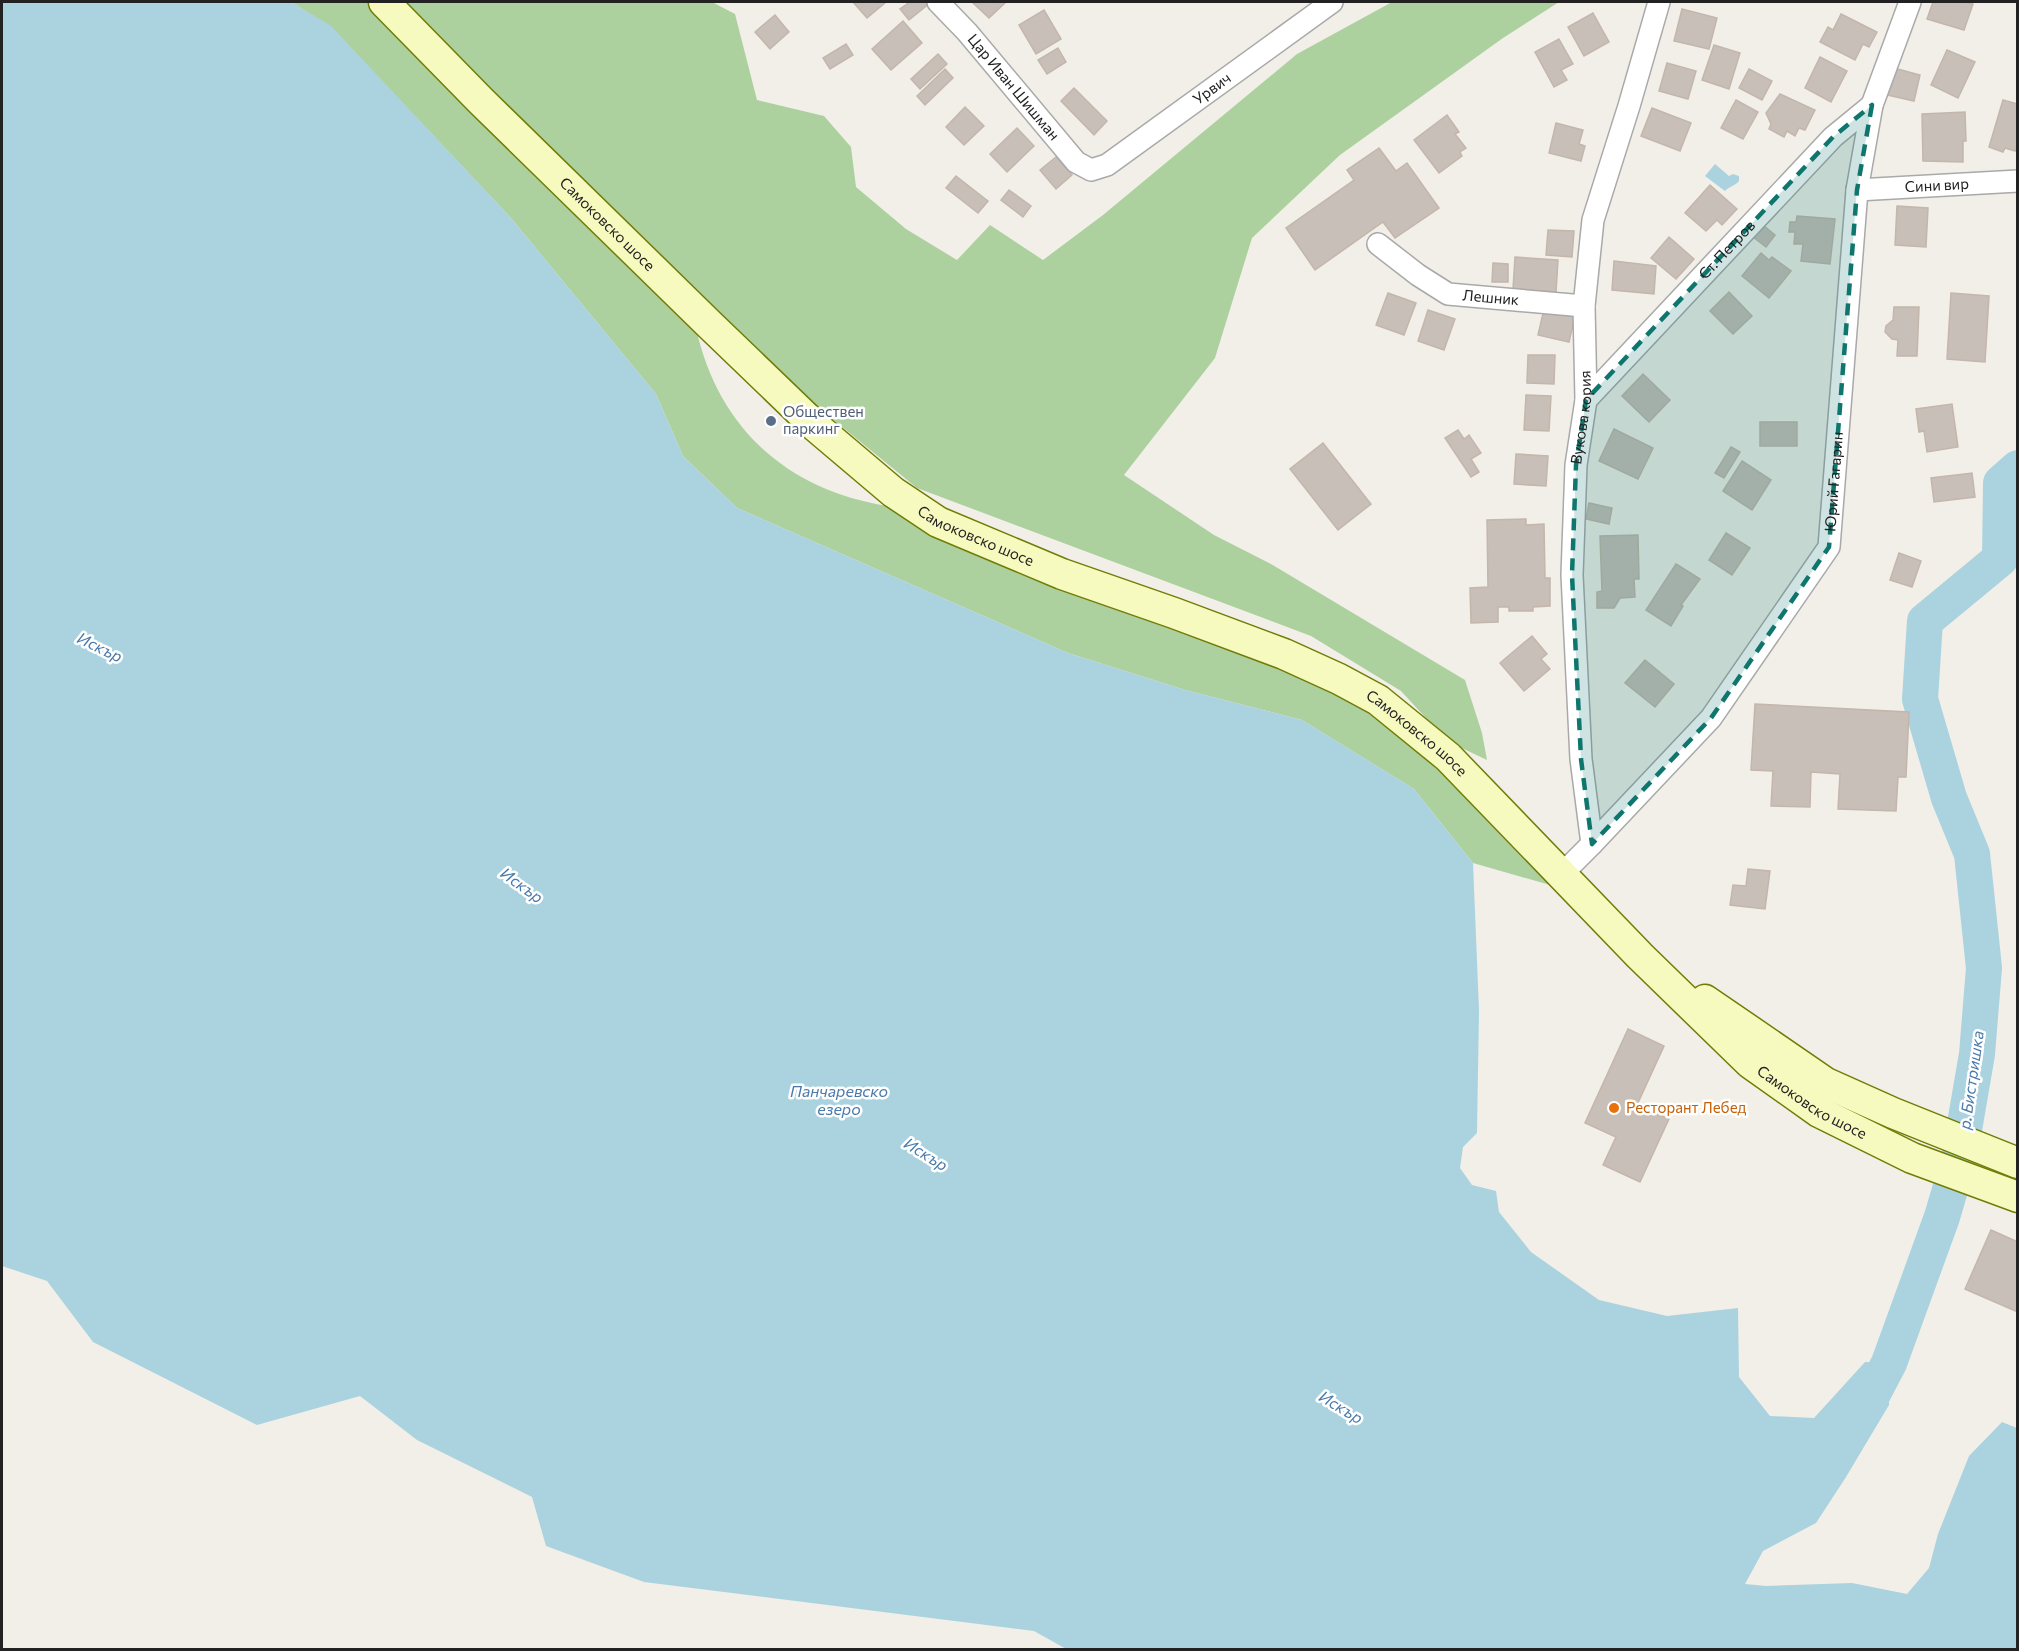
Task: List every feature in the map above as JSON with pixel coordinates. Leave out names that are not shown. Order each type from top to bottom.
[{"type":"main road","name":"Самоковско шосе","points":[[384,2],[481,101],[709,324],[815,426],[893,492],[938,522],[1062,574],[1284,654],[1378,700],[1448,757],[1640,956],[1750,1063],[1819,1112],[1912,1158],[2014,1196]]},
{"type":"main road","name":"Самоковско шосе","points":[[1640,956],[1826,1083],[1893,1113],[2018,1162]]},
{"type":"street","name":"Цар Иван Шишман","points":[[938,2],[967,32],[1076,162],[1091,170]]},
{"type":"street","name":"Урвич","points":[[1091,170],[1107,165],[1332,2]]},
{"type":"street","name":"Вукова кория","points":[[1592,844],[1581,759],[1572,575],[1576,465],[1586,400],[1584,306],[1593,220],[1659,2]]},
{"type":"street","name":"Юрий Гагарин","points":[[1562,874],[1711,718],[1829,546],[1857,190],[1872,105],[1910,2]]},
{"type":"street","name":"Ст. Петров","points":[[1586,400],[1833,137],[1872,105]]},
{"type":"street","name":"Сини вир","points":[[1857,190],[2018,181]]},
{"type":"street","name":"Лешник","points":[[1378,244],[1418,275],[1448,294],[1584,306]]},
{"type":"highlighted area","points":[[1872,105],[1857,190],[1829,547],[1711,718],[1592,844],[1581,759],[1572,575],[1576,465],[1586,400],[1833,137]]},
{"type":"green space","points":[[291,2],[372,2],[696,328],[706,364],[721,396],[740,424],[762,449],[789,469],[818,485],[852,498],[888,506],[1334,688],[1384,720],[1443,768],[1550,885],[1473,863],[1414,789],[1302,720],[1185,690],[1068,653],[737,508],[683,456],[656,394],[510,217],[331,27]]},
{"type":"green space","points":[[399,2],[712,2],[735,14],[757,100],[824,116],[851,147],[856,187],[906,229],[957,260],[990,225],[1043,260],[1103,215],[1297,54],[1392,2],[1559,2],[1503,38],[1340,155],[1252,238],[1215,358],[1124,475],[1214,535],[1271,564],[1465,680],[1482,733],[1487,760],[1447,741],[1401,691],[1311,636],[917,488],[776,373]]},
{"type":"water","name":"Панчаревско езеро","points":[[2,2],[291,2],[331,26],[510,217],[656,394],[683,456],[737,508],[1068,653],[1185,690],[1302,720],[1414,789],[1473,863],[1479,1010],[1477,1133],[1463,1147],[1460,1168],[1472,1185],[1496,1191],[1499,1212],[1531,1252],[1599,1300],[1667,1316],[1738,1308],[1739,1377],[1770,1416],[1814,1418],[1865,1362],[1889,1363],[1889,1405],[1846,1477],[1816,1523],[1763,1551],[1745,1584],[1766,1586],[1852,1583],[1907,1594],[1929,1568],[1938,1534],[1969,1456],[2002,1422],[2017,1428],[2017,1649],[1068,1650],[1034,1631],[644,1582],[546,1546],[532,1497],[417,1440],[360,1396],[257,1425],[93,1342],[47,1281],[2,1266]]},
{"type":"water","points":[[1715,164],[1729,176],[1733,174],[1739,176],[1739,181],[1725,191],[1705,176]]},
{"type":"building","points":[[853,2],[886,2],[867,18]]},
{"type":"building","points":[[910,2],[930,3],[909,20],[900,9]]},
{"type":"building","points":[[972,2],[1006,2],[989,18]]},
{"type":"building","points":[[1933,2],[1973,4],[1964,30],[1927,19]]},
{"type":"building","points":[[1682,9],[1717,18],[1709,49],[1674,41]]},
{"type":"building","points":[[1044,10],[1061,39],[1036,54],[1019,25]]},
{"type":"building","points":[[1593,13],[1609,42],[1584,56],[1568,27]]},
{"type":"building","points":[[1841,14],[1877,32],[1869,47],[1863,44],[1855,60],[1820,42],[1828,27],[1833,30]]},
{"type":"building","points":[[775,15],[789,32],[770,49],[755,32]]},
{"type":"building","points":[[903,21],[922,43],[891,70],[872,49]]},
{"type":"building","points":[[1559,39],[1573,64],[1561,70],[1567,80],[1554,87],[1535,52]]},
{"type":"building","points":[[846,44],[853,55],[830,69],[823,58]]},
{"type":"building","points":[[1714,45],[1740,53],[1729,89],[1702,80]]},
{"type":"building","points":[[1058,48],[1066,62],[1047,74],[1038,60]]},
{"type":"building","points":[[1947,50],[1975,62],[1958,98],[1931,85]]},
{"type":"building","points":[[938,54],[947,64],[920,89],[911,79]]},
{"type":"building","points":[[1820,57],[1847,71],[1831,102],[1805,88]]},
{"type":"building","points":[[1667,63],[1696,71],[1688,99],[1659,91]]},
{"type":"building","points":[[1894,68],[1920,75],[1914,101],[1887,95]]},
{"type":"building","points":[[945,69],[953,78],[925,105],[917,96]]},
{"type":"building","points":[[1749,69],[1772,81],[1762,100],[1739,88]]},
{"type":"building","points":[[1074,88],[1107,121],[1094,135],[1061,101]]},
{"type":"building","points":[[1780,94],[1815,110],[1805,130],[1799,128],[1795,136],[1787,131],[1784,137],[1769,129],[1771,124],[1766,113]]},
{"type":"building","points":[[1736,100],[1758,112],[1743,139],[1721,128]]},
{"type":"building","points":[[2003,100],[2018,104],[2018,143],[2015,151],[2005,148],[2003,152],[1989,147]]},
{"type":"building","points":[[965,107],[984,126],[964,145],[946,127]]},
{"type":"building","points":[[1652,108],[1691,123],[1680,151],[1641,136]]},
{"type":"building","points":[[1965,112],[1966,141],[1963,141],[1963,162],[1923,161],[1922,114]]},
{"type":"building","points":[[1447,115],[1459,132],[1455,134],[1466,148],[1460,152],[1462,156],[1439,173],[1414,140]]},
{"type":"building","points":[[1556,123],[1583,130],[1579,144],[1585,146],[1581,161],[1549,153]]},
{"type":"building","points":[[1017,128],[1034,146],[1007,172],[990,154]]},
{"type":"building","points":[[1379,148],[1396,171],[1407,163],[1439,208],[1395,238],[1383,222],[1315,270],[1286,228],[1354,180],[1347,170]]},
{"type":"building","points":[[1056,157],[1072,175],[1056,189],[1040,170]]},
{"type":"building","points":[[956,176],[988,201],[978,213],[946,188]]},
{"type":"building","points":[[1710,185],[1737,209],[1722,225],[1717,220],[1706,231],[1685,213]]},
{"type":"building","points":[[1009,190],[1031,206],[1023,217],[1001,200]]},
{"type":"building","points":[[1897,206],[1928,208],[1926,247],[1895,245]]},
{"type":"building","points":[[1797,216],[1835,219],[1830,264],[1801,261],[1803,244],[1794,244],[1795,232],[1789,232],[1790,222],[1796,222]]},
{"type":"building","points":[[1763,225],[1775,235],[1766,247],[1753,237]]},
{"type":"building","points":[[1548,230],[1574,231],[1572,257],[1546,255]]},
{"type":"building","points":[[1669,237],[1694,259],[1676,279],[1651,258]]},
{"type":"building","points":[[1761,253],[1769,260],[1772,257],[1791,271],[1769,298],[1742,276]]},
{"type":"building","points":[[1515,257],[1558,260],[1556,292],[1513,289]]},
{"type":"building","points":[[1614,261],[1656,266],[1654,294],[1612,290]]},
{"type":"building","points":[[1493,263],[1508,264],[1508,282],[1492,282]]},
{"type":"building","points":[[1729,292],[1752,316],[1733,334],[1710,311]]},
{"type":"building","points":[[1388,293],[1416,303],[1404,335],[1376,325]]},
{"type":"building","points":[[1951,293],[1989,296],[1985,362],[1947,359]]},
{"type":"building","points":[[1894,307],[1919,307],[1917,356],[1897,356],[1898,340],[1892,339],[1885,332],[1886,326],[1893,320]]},
{"type":"building","points":[[1544,309],[1575,316],[1569,342],[1538,335]]},
{"type":"building","points":[[1428,310],[1455,319],[1444,350],[1418,341]]},
{"type":"building","points":[[1528,355],[1555,355],[1554,384],[1527,383]]},
{"type":"building","points":[[1643,374],[1670,400],[1649,422],[1622,396]]},
{"type":"building","points":[[1526,395],[1551,396],[1549,431],[1524,430]]},
{"type":"building","points":[[1952,404],[1958,447],[1927,452],[1924,431],[1919,432],[1916,409]]},
{"type":"building","points":[[1760,422],[1797,422],[1797,446],[1760,446]]},
{"type":"building","points":[[1614,429],[1653,448],[1638,479],[1599,461]]},
{"type":"building","points":[[1458,430],[1464,439],[1469,435],[1481,453],[1471,459],[1479,472],[1471,477],[1445,438]]},
{"type":"building","points":[[1323,443],[1371,504],[1338,530],[1290,469]]},
{"type":"building","points":[[1731,447],[1740,452],[1724,478],[1715,473]]},
{"type":"building","points":[[1516,454],[1548,456],[1546,486],[1514,484]]},
{"type":"building","points":[[1742,461],[1771,480],[1752,510],[1723,491]]},
{"type":"building","points":[[1972,473],[1975,497],[1934,502],[1931,478]]},
{"type":"building","points":[[1589,503],[1612,508],[1609,524],[1586,519]]},
{"type":"building","points":[[1526,519],[1526,525],[1544,524],[1545,578],[1550,578],[1550,606],[1533,607],[1533,611],[1509,611],[1509,607],[1498,607],[1498,622],[1471,623],[1470,588],[1488,587],[1487,520]]},
{"type":"building","points":[[1726,533],[1750,548],[1732,575],[1709,560]]},
{"type":"building","points":[[1638,535],[1639,579],[1634,579],[1635,597],[1620,598],[1614,608],[1597,608],[1597,592],[1602,591],[1600,536]]},
{"type":"building","points":[[1899,553],[1921,561],[1912,587],[1890,580]]},
{"type":"building","points":[[1676,564],[1700,579],[1681,605],[1683,606],[1671,626],[1646,610]]},
{"type":"building","points":[[1532,636],[1547,654],[1541,659],[1550,669],[1524,691],[1500,663]]},
{"type":"building","points":[[1645,660],[1674,684],[1655,707],[1625,683]]},
{"type":"building","points":[[1755,704],[1909,712],[1906,777],[1898,777],[1896,811],[1838,809],[1840,774],[1811,772],[1810,807],[1771,806],[1773,771],[1751,770]]},
{"type":"building","points":[[1748,869],[1770,871],[1765,909],[1730,905],[1733,885],[1746,886]]},
{"type":"building","points":[[1628,1029],[1664,1046],[1637,1105],[1669,1119],[1640,1182],[1603,1165],[1616,1137],[1585,1123]]},
{"type":"building","points":[[1991,1230],[2018,1242],[2018,1312],[1965,1289]]},
{"type":"waterway","name":"р. Бистришка","points":[[1866,1407],[1889,1363],[1942,1217],[1959,1159],[1977,1054],[1984,968],[1972,854],[1949,798],[1920,699],[1925,621],[2000,559],[2001,483],[2018,468]]},
{"type":"place","name":"Обществен паркинг","points":[[771,421]]},
{"type":"place","name":"Ресторант Лебед","points":[[1614,1108]]},
{"type":"water label","name":"Искър","points":[[100,647]]},
{"type":"water label","name":"Искър","points":[[522,885]]},
{"type":"water label","name":"Искър","points":[[926,1154]]},
{"type":"water label","name":"Искър","points":[[1341,1407]]}]
